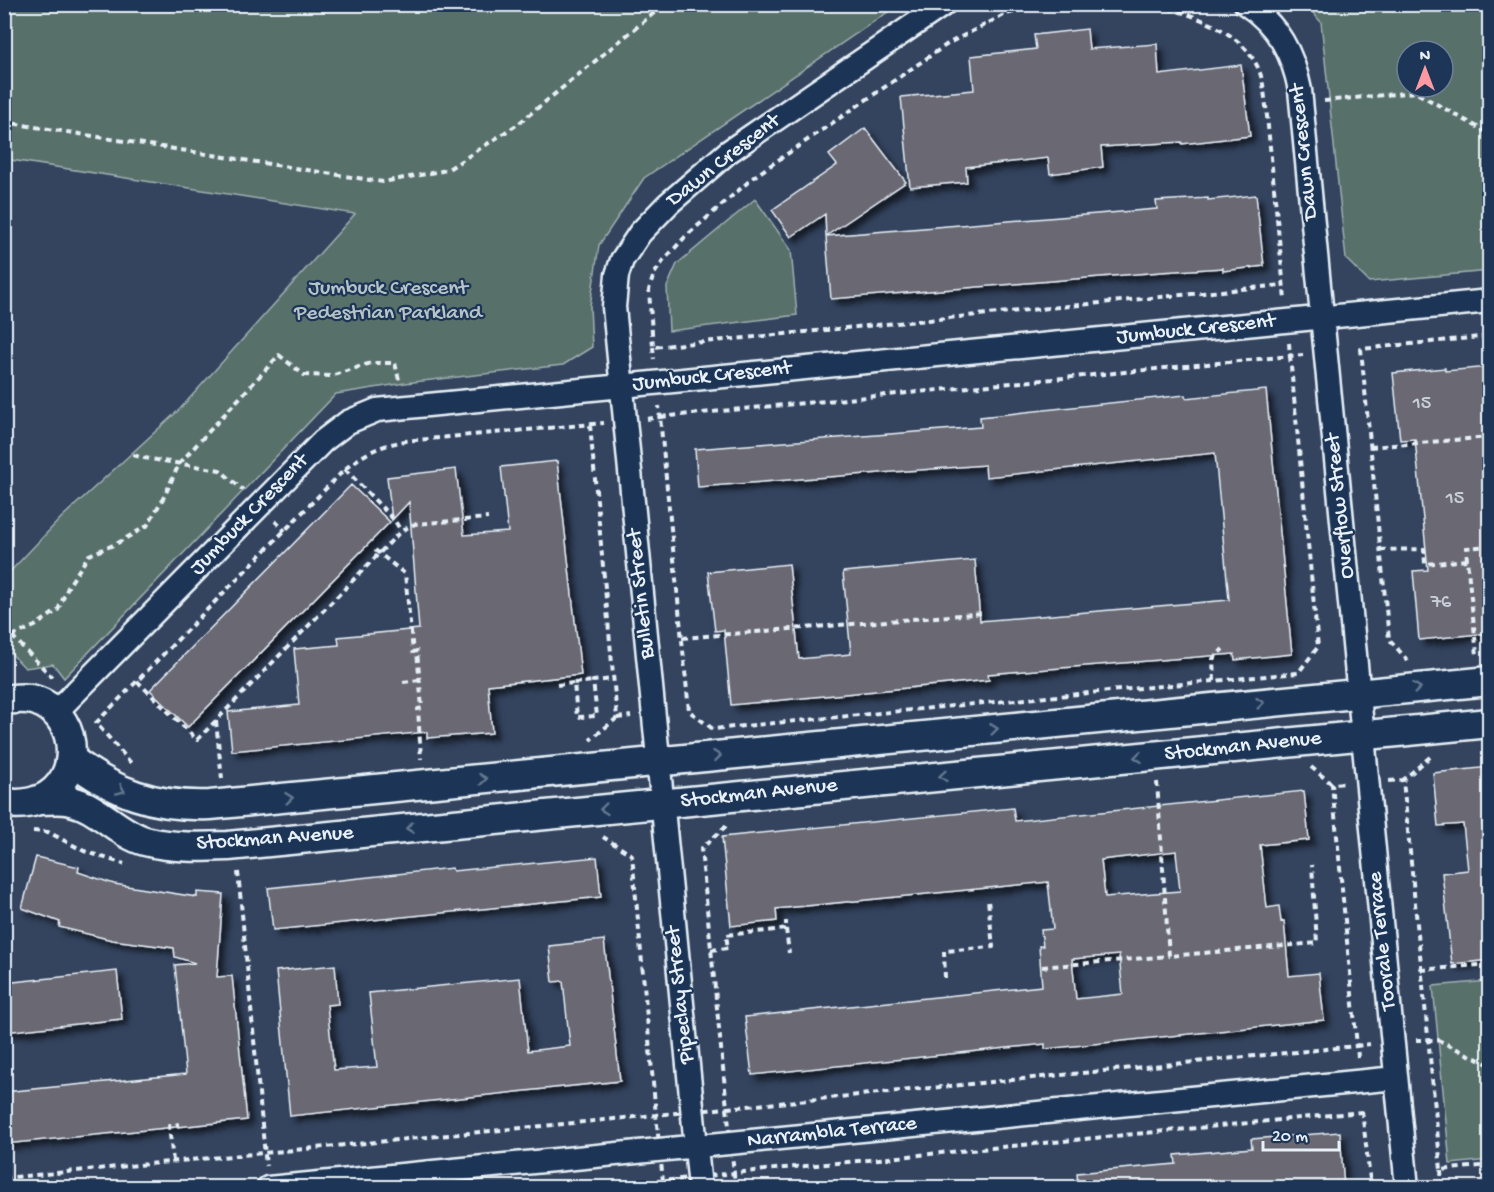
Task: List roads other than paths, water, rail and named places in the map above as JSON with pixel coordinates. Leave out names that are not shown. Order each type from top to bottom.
[{"type":"street","name":"Dawn Crescent","points":[[622,385],[614,291],[622,260],[640,233],[668,204],[728,152],[944,4]]},
{"type":"street","name":"Dawn Crescent","points":[[1246,4],[1270,24],[1282,38],[1297,72],[1302,103],[1322,317]]},
{"type":"street","name":"Jumbuck Crescent","points":[[56,713],[335,431],[362,415],[402,406],[1490,301]]},
{"type":"street","name":"Overflow Street","points":[[1322,317],[1359,694]]},
{"type":"street","name":"Bulletin Street","points":[[622,385],[662,803]]},
{"type":"street","name":"Stockman Avenue","points":[[71,759],[104,783],[126,793],[166,804],[188,806],[1359,694],[1486,668]]},
{"type":"street","name":"Toorale Terrace","points":[[1359,694],[1407,1188]]},
{"type":"street","points":[[7,698],[37,701],[56,713],[68,732],[72,745],[71,759],[65,777],[54,791],[39,800]]},
{"type":"street","name":"Stockman Avenue","points":[[4,802],[24,804],[39,800],[69,800],[86,806],[124,831],[144,840],[200,847],[1490,723]]},
{"type":"street","name":"Pipeclay Street","points":[[662,803],[700,1188]]},
{"type":"street","name":"Narrambla Terrace","points":[[268,1187],[1396,1078]]},
{"type":"park label","name":"Jumbuck Crescent Pedestrian Parkland","points":[[388,302]]}]
